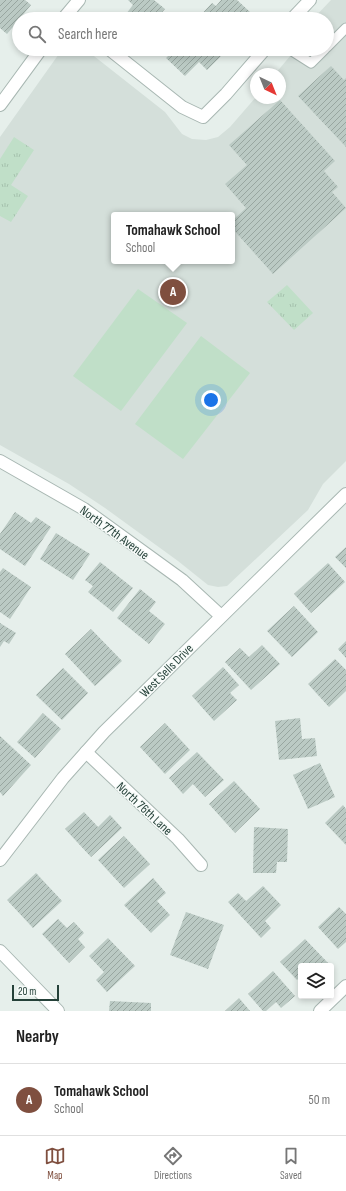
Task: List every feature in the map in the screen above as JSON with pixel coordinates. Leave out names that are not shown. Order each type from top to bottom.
[{"type":"street","points":[[71,12],[79,0]]},
{"type":"street","points":[[299,12],[310,0]]},
{"type":"street","points":[[0,105],[36,56]]},
{"type":"street","points":[[118,56],[182,107],[203,117],[226,94],[259,56]]},
{"type":"street","name":"North 77th Avenue","points":[[1,464],[84,509],[182,580],[220,616]]},
{"type":"street","name":"West Sells Drive","points":[[0,860],[63,778],[104,732],[220,616],[346,494]]},
{"type":"street","name":"North 76th Lane","points":[[86,752],[178,839],[201,865]]},
{"type":"street","points":[[0,951],[58,1011]]},
{"type":"street","points":[[320,1011],[346,986]]},
{"type":"lane","points":[[334,40],[346,28]]},
{"type":"lane","points":[[300,56],[311,63],[318,56]]},
{"type":"shaded area","points":[[331,0],[346,0],[346,461],[323,484],[308,510],[227,586],[218,587],[208,585],[178,561],[69,484],[0,445],[0,137],[57,56],[94,56],[165,112],[182,134],[192,139],[206,140],[218,137],[230,127],[250,104],[286,104],[286,68],[280,68],[290,56],[334,56],[334,12],[320,12]]},
{"type":"green space","points":[[14,137],[34,150],[11,185],[28,196],[11,222],[0,216],[0,159]]},
{"type":"green space","points":[[287,285],[313,313],[294,330],[267,302]]},
{"type":"green space","points":[[138,289],[187,323],[121,411],[73,376]]},
{"type":"green space","points":[[201,336],[250,373],[183,459],[135,424]]},
{"type":"building","points":[[0,0],[25,0],[31,5],[25,12],[12,12],[12,28],[7,34],[0,28]]},
{"type":"building","points":[[128,0],[154,0],[165,9],[162,12],[128,12],[133,5]]},
{"type":"building","points":[[221,0],[237,0],[250,12],[204,12],[212,3],[216,6]]},
{"type":"building","points":[[168,56],[221,56],[207,70],[199,62],[185,76],[166,58]]},
{"type":"building","points":[[331,66],[344,80],[346,78],[346,147],[298,96]]},
{"type":"building","points":[[275,104],[284,104],[335,161],[324,171],[338,187],[332,192],[346,208],[273,274],[235,231],[235,218],[246,208],[225,184],[247,165],[229,145]]},
{"type":"building","points":[[15,512],[31,523],[36,517],[51,527],[25,566],[0,549],[0,534]]},
{"type":"building","points":[[56,533],[90,554],[73,580],[40,559]]},
{"type":"building","points":[[346,547],[346,568],[335,557]]},
{"type":"building","points":[[100,562],[133,588],[113,612],[88,592],[93,586],[85,580]]},
{"type":"building","points":[[328,563],[345,582],[311,613],[294,594]]},
{"type":"building","points":[[3,568],[31,587],[10,619],[0,612],[0,572]]},
{"type":"building","points":[[140,589],[156,602],[149,611],[165,624],[149,644],[117,618]]},
{"type":"building","points":[[294,606],[318,632],[292,657],[267,631]]},
{"type":"building","points":[[0,623],[16,633],[9,644],[4,641],[0,647]]},
{"type":"building","points":[[91,629],[122,661],[95,686],[65,654]]},
{"type":"building","points":[[346,641],[346,658],[338,649]]},
{"type":"building","points":[[262,645],[280,664],[251,690],[225,662],[240,648],[249,657]]},
{"type":"building","points":[[335,659],[346,670],[346,691],[329,707],[308,684]]},
{"type":"building","points":[[223,667],[239,685],[230,693],[237,700],[214,721],[192,696]]},
{"type":"building","points":[[63,668],[88,693],[62,720],[36,695]]},
{"type":"building","points":[[43,713],[61,729],[35,758],[17,742]]},
{"type":"building","points":[[300,718],[302,739],[315,738],[317,756],[279,760],[275,721]]},
{"type":"building","points":[[165,723],[190,750],[165,774],[140,747]]},
{"type":"building","points":[[0,736],[31,765],[3,796],[0,792]]},
{"type":"building","points":[[197,752],[224,780],[205,797],[193,784],[183,794],[169,778]]},
{"type":"building","points":[[320,763],[335,797],[308,809],[293,775]]},
{"type":"building","points":[[234,781],[260,809],[235,833],[209,804]]},
{"type":"building","points":[[343,805],[346,809],[346,845],[325,823]]},
{"type":"building","points":[[84,812],[98,827],[110,815],[122,828],[91,857],[65,829]]},
{"type":"building","points":[[254,827],[288,829],[287,862],[277,862],[276,873],[253,873]]},
{"type":"building","points":[[124,836],[150,864],[124,888],[98,860]]},
{"type":"building","points":[[36,873],[62,901],[33,928],[7,900]]},
{"type":"building","points":[[153,878],[166,893],[157,901],[170,915],[151,933],[124,905]]},
{"type":"building","points":[[263,886],[281,905],[265,921],[271,928],[261,938],[228,902],[238,893],[246,901]]},
{"type":"building","points":[[339,907],[346,914],[346,942],[338,949],[318,927]]},
{"type":"building","points":[[186,912],[224,925],[208,969],[170,955]]},
{"type":"building","points":[[58,919],[67,928],[74,922],[84,933],[78,939],[85,947],[69,963],[42,934]]},
{"type":"building","points":[[108,938],[135,966],[107,992],[96,980],[104,972],[89,956]]},
{"type":"building","points":[[305,939],[328,963],[298,963],[297,980],[280,962]]},
{"type":"building","points":[[273,971],[295,996],[281,1008],[276,1002],[266,1011],[263,1011],[248,994]]},
{"type":"building","points":[[239,998],[250,1011],[225,1011]]},
{"type":"building","points":[[110,1001],[151,1003],[151,1011],[109,1011]]},
{"type":"place","name":"Tomahawk School","points":[[173,292]]}]
